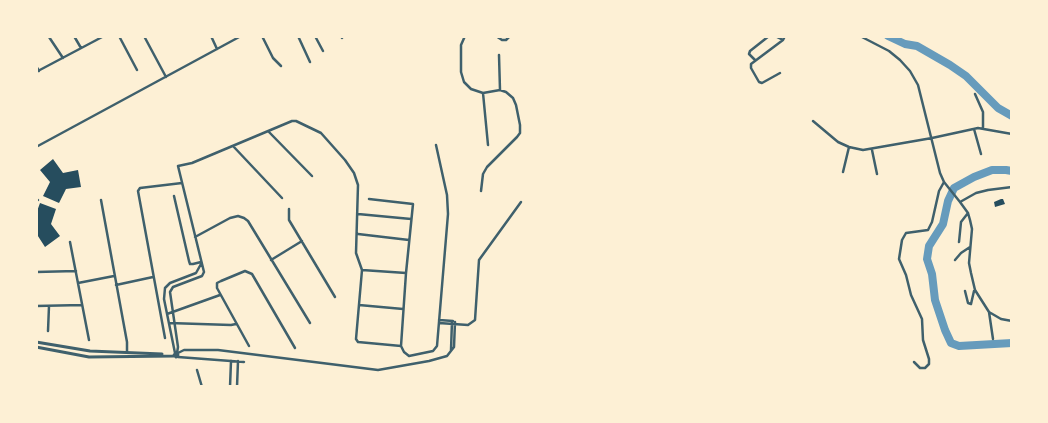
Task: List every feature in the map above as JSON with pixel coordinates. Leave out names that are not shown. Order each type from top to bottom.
[{"type":"street","points":[[74,36],[81,48]]},
{"type":"street","points":[[36,66],[38,71],[104,36]]},
{"type":"street","points":[[119,36],[137,70]]},
{"type":"street","points":[[144,36],[167,77]]},
{"type":"street","points":[[211,36],[217,49]]},
{"type":"street","points":[[36,147],[240,36]]},
{"type":"street","points":[[262,36],[273,58],[281,66]]},
{"type":"street","points":[[298,36],[310,62]]},
{"type":"street","points":[[315,36],[323,52]]},
{"type":"street","points":[[465,36],[461,45],[461,72],[464,82],[470,89],[483,93],[500,90],[513,98],[516,105],[520,133],[487,167],[481,191]]},
{"type":"street","points":[[496,36],[506,40],[510,36]]},
{"type":"street","points":[[755,60],[749,54],[750,51],[769,36]]},
{"type":"street","points":[[775,36],[783,40]]},
{"type":"street","points":[[780,73],[762,83],[759,82],[750,68],[755,60],[783,40],[785,36]]},
{"type":"street","points":[[860,36],[889,51],[900,60],[910,71],[918,85],[944,182],[968,213],[972,229],[970,273],[975,290],[989,312],[1000,319],[1012,321]]},
{"type":"street","points":[[48,37],[63,58]]},
{"type":"street","points":[[499,55],[500,90]]},
{"type":"street","points":[[483,93],[488,145]]},
{"type":"street","points":[[975,94],[983,112],[983,128]]},
{"type":"street","points":[[176,355],[178,347],[170,292],[173,287],[202,276],[204,272],[178,166],[233,146],[292,121],[317,130],[345,160],[354,173],[358,185],[356,253],[362,270],[357,340],[401,346]]},
{"type":"street","points":[[813,121],[838,142],[849,148],[863,150],[872,150],[983,128],[1012,134]]},
{"type":"street","points":[[974,129],[981,154]]},
{"type":"street","points":[[268,131],[312,176]]},
{"type":"street","points":[[369,199],[413,204],[401,346],[404,352],[412,356],[436,349],[446,244],[447,195],[436,144]]},
{"type":"street","points":[[233,146],[282,198]]},
{"type":"street","points":[[842,172],[849,148]]},
{"type":"street","points":[[872,150],[877,174]]},
{"type":"street","points":[[914,362],[920,368],[925,368],[929,358],[923,340],[922,319],[910,295],[906,275],[899,259],[903,236],[906,233],[928,230],[930,227],[939,191],[944,182]]},
{"type":"street","points":[[165,338],[138,189],[182,183]]},
{"type":"street","points":[[960,202],[988,190],[1012,186]]},
{"type":"street","points":[[174,196],[190,264],[201,262]]},
{"type":"street","points":[[101,200],[127,342],[127,352]]},
{"type":"street","points":[[439,322],[468,325],[475,320],[480,260],[521,202]]},
{"type":"street","points":[[289,209],[289,220],[335,297]]},
{"type":"street","points":[[959,242],[961,222],[968,213]]},
{"type":"street","points":[[358,214],[411,219]]},
{"type":"street","points":[[195,237],[230,218],[238,216],[244,218],[248,221],[310,323]]},
{"type":"street","points":[[357,234],[409,240]]},
{"type":"street","points":[[271,260],[302,241]]},
{"type":"street","points":[[70,242],[89,340]]},
{"type":"street","points":[[955,260],[970,247]]},
{"type":"street","points":[[176,355],[167,314],[165,288],[170,283],[198,272],[201,262]]},
{"type":"street","points":[[362,270],[406,273]]},
{"type":"street","points":[[36,272],[76,271]]},
{"type":"street","points":[[249,346],[217,288],[217,283],[245,271],[252,274],[295,348]]},
{"type":"street","points":[[78,283],[114,276]]},
{"type":"street","points":[[116,285],[153,277]]},
{"type":"street","points":[[965,291],[968,303],[971,304],[975,290]]},
{"type":"street","points":[[167,314],[220,295]]},
{"type":"street","points":[[36,306],[82,305]]},
{"type":"street","points":[[359,305],[403,310]]},
{"type":"street","points":[[48,331],[49,306]]},
{"type":"street","points":[[989,312],[992,340]]},
{"type":"street","points":[[169,323],[236,324]]},
{"type":"street","points":[[36,347],[89,357],[176,355],[184,350],[218,350],[378,370],[429,362],[447,356],[454,347],[454,323]]},
{"type":"street","points":[[36,342],[90,351],[176,355],[244,362]]},
{"type":"street","points":[[230,387],[231,361]]},
{"type":"street","points":[[237,387],[238,361]]},
{"type":"street","points":[[197,370],[202,387]]},
{"type":"street","points":[[230,376],[238,376]]},
{"type":"building","points":[[53,159],[63,173],[78,170],[81,187],[66,189],[59,203],[43,196],[50,182],[40,170]]},
{"type":"building","points":[[1003,199],[1005,204],[995,207],[994,202]]},
{"type":"building","points":[[40,203],[56,209],[51,224],[60,236],[45,247],[36,233],[36,214]]},
{"type":"waterway","points":[[888,36],[905,44],[917,46],[950,65],[966,76],[998,108],[1012,116]]},
{"type":"waterway","points":[[1012,171],[992,170],[954,188],[948,201],[943,224],[929,246],[927,259],[932,274],[935,300],[951,343],[959,346],[1012,343]]}]
